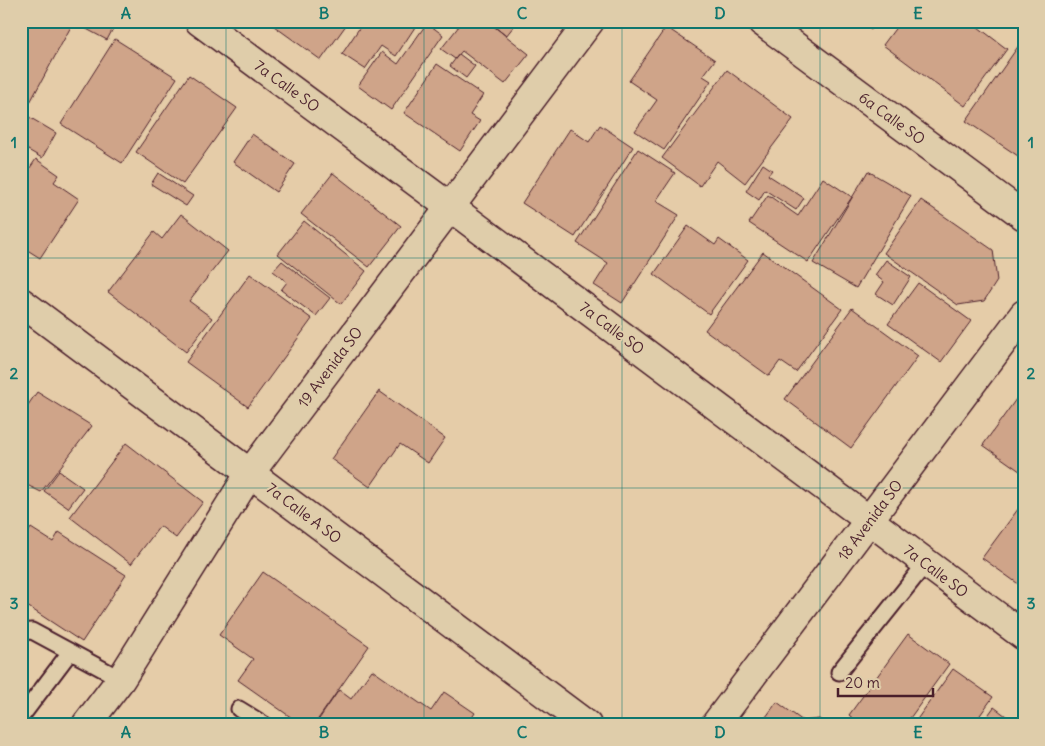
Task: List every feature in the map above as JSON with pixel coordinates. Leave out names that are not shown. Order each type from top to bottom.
[{"type":"street","name":"7a Calle SO","points":[[200,21],[1024,636]]},
{"type":"street","name":"19 Avenida SO","points":[[86,725],[121,679],[250,473],[590,21]]},
{"type":"street","name":"6a Calle SO","points":[[761,21],[1024,216]]},
{"type":"street","name":"7a Calle A SO","points":[[21,302],[587,725]]},
{"type":"street","name":"18 Avenida SO","points":[[715,725],[1024,314]]},
{"type":"lane","points":[[839,672],[926,563]]},
{"type":"lane","points":[[21,632],[32,631],[121,679]]},
{"type":"lane","points":[[21,717],[70,652]]},
{"type":"lane","points":[[239,709],[265,725]]},
{"type":"building","points":[[21,21],[74,21],[21,119]]},
{"type":"building","points":[[81,21],[117,21],[107,40],[79,25]]},
{"type":"building","points":[[267,21],[349,21],[321,60]]},
{"type":"building","points":[[364,21],[419,21],[396,56],[381,46],[365,69],[342,54]]},
{"type":"building","points":[[449,21],[463,21],[458,27]]},
{"type":"building","points":[[463,21],[487,21],[529,54],[505,84],[462,51],[455,59],[441,49]]},
{"type":"building","points":[[488,21],[518,21],[506,36]]},
{"type":"building","points":[[860,21],[877,21],[871,30]]},
{"type":"building","points":[[898,21],[970,21],[1007,49],[965,106],[883,45],[900,22]]},
{"type":"building","points":[[427,23],[443,35],[391,110],[358,86],[382,52],[398,64]]},
{"type":"building","points":[[666,27],[715,60],[703,76],[711,81],[664,150],[635,131],[657,100],[629,81]]},
{"type":"building","points":[[1024,38],[1024,160],[966,121]]},
{"type":"building","points":[[115,39],[177,78],[122,163],[61,124]]},
{"type":"building","points":[[459,54],[475,66],[466,78],[450,66]]},
{"type":"building","points":[[437,64],[483,95],[470,115],[480,121],[460,151],[404,113]]},
{"type":"building","points":[[727,70],[793,119],[745,183],[717,161],[700,186],[662,158]]},
{"type":"building","points":[[189,75],[237,108],[183,184],[136,152]]},
{"type":"building","points":[[24,114],[56,133],[42,158],[21,146],[21,119]]},
{"type":"building","points":[[600,125],[633,147],[575,237],[522,203],[570,129],[589,142]]},
{"type":"building","points":[[252,134],[295,164],[276,192],[233,162]]},
{"type":"building","points":[[638,149],[675,173],[656,201],[679,215],[622,303],[594,285],[608,263],[577,243]]},
{"type":"building","points":[[36,159],[59,175],[54,182],[79,199],[40,258],[21,246],[21,181]]},
{"type":"building","points":[[763,164],[772,170],[768,175],[804,198],[796,210],[765,190],[759,200],[746,191]]},
{"type":"building","points":[[868,171],[911,196],[856,288],[813,263]]},
{"type":"building","points":[[158,173],[193,196],[186,206],[151,184]]},
{"type":"building","points":[[333,173],[401,226],[369,267],[301,214]]},
{"type":"building","points":[[823,178],[852,197],[808,262],[749,223],[768,195],[798,216]]},
{"type":"building","points":[[921,200],[993,250],[997,281],[984,301],[958,305],[884,253]]},
{"type":"building","points":[[181,214],[228,251],[189,301],[212,318],[186,352],[108,292],[154,232],[162,239]]},
{"type":"building","points":[[304,221],[366,271],[341,304],[278,254]]},
{"type":"building","points":[[688,226],[715,245],[719,239],[748,260],[709,314],[654,274]]},
{"type":"building","points":[[763,252],[842,309],[796,372],[780,361],[769,376],[705,330]]},
{"type":"building","points":[[886,260],[911,277],[893,305],[876,294],[884,282],[875,275]]},
{"type":"building","points":[[282,261],[330,298],[316,316],[281,290],[287,282],[273,271]]},
{"type":"building","points":[[250,274],[312,319],[248,407],[186,362]]},
{"type":"building","points":[[918,283],[971,321],[941,362],[888,324]]},
{"type":"building","points":[[852,308],[918,356],[851,448],[785,399]]},
{"type":"building","points":[[1024,388],[1024,474],[983,445]]},
{"type":"building","points":[[379,391],[445,438],[428,463],[400,444],[370,487],[331,459]]},
{"type":"building","points":[[37,392],[92,426],[41,492],[21,482],[21,435],[23,432],[21,430],[21,415]]},
{"type":"building","points":[[126,443],[203,502],[176,538],[160,526],[131,564],[70,517]]},
{"type":"building","points":[[59,471],[83,488],[68,508],[44,491]]},
{"type":"building","points":[[1024,501],[1024,588],[982,558]]},
{"type":"building","points":[[31,528],[53,542],[59,532],[126,575],[82,642],[21,602],[21,543]]},
{"type":"building","points":[[263,572],[369,646],[314,725],[302,725],[238,680],[253,659],[219,635]]},
{"type":"building","points":[[908,634],[949,664],[905,725],[861,725],[849,715]]},
{"type":"building","points":[[953,669],[993,697],[973,725],[913,725]]},
{"type":"building","points":[[372,670],[431,711],[444,692],[475,713],[467,725],[315,725],[339,690],[351,699]]},
{"type":"building","points":[[777,702],[803,721],[819,719],[828,725],[760,725]]},
{"type":"building","points":[[994,707],[1018,725],[981,725]]}]
